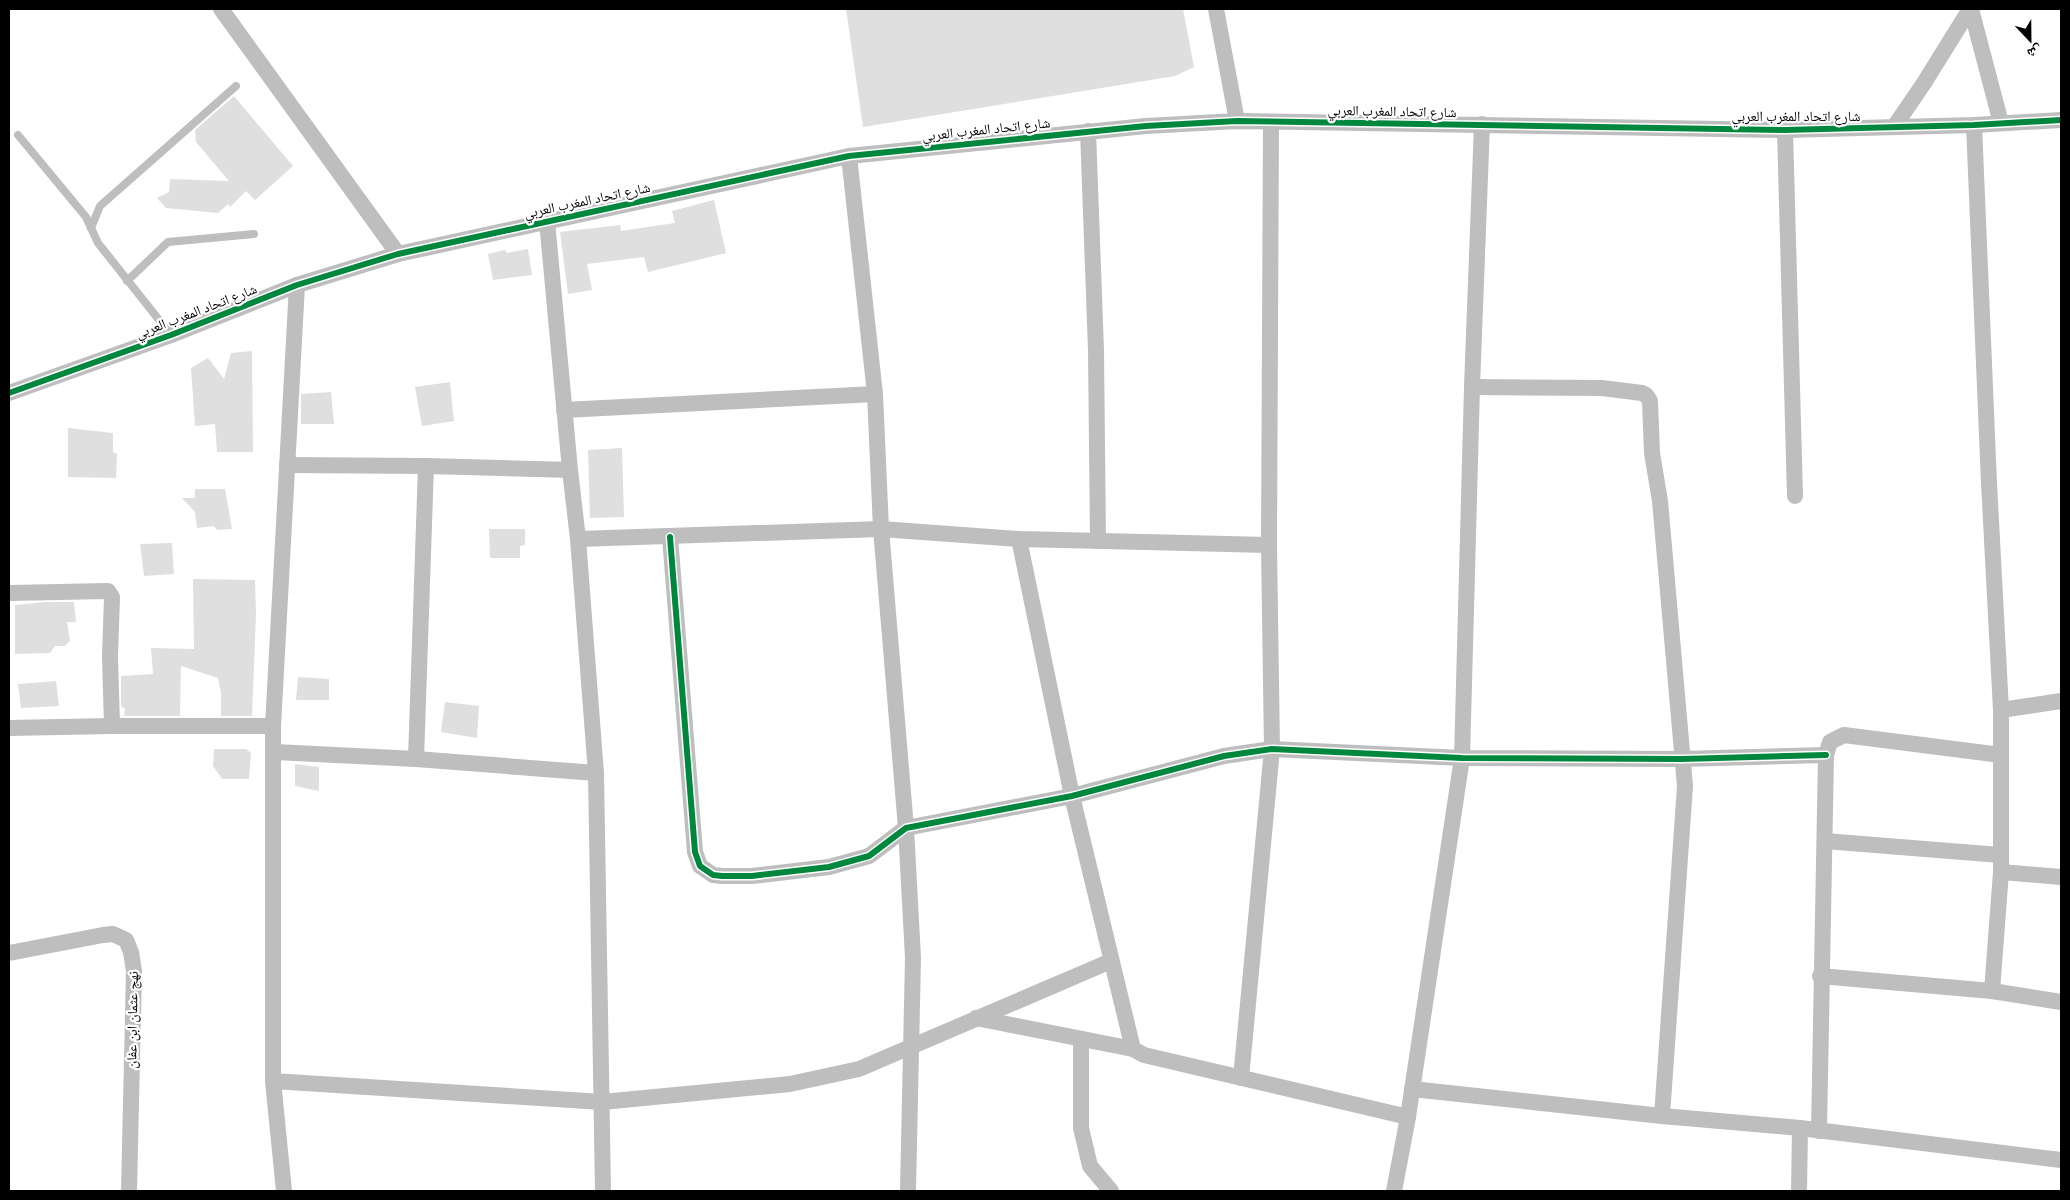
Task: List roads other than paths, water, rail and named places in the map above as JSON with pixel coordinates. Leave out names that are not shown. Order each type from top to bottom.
[{"type":"street","points":[[221,9],[398,254]]},
{"type":"street","points":[[1216,9],[1237,121]]},
{"type":"street","points":[[1970,9],[2000,123]]},
{"type":"street","points":[[1894,127],[1970,9]]},
{"type":"street","name":"شارع اتحاد المغرب العربي","points":[[9,393],[171,335],[297,285],[398,254],[850,156],[1088,131],[1237,121],[1785,130],[1974,125],[2061,120]]},
{"type":"street","points":[[1241,1078],[1272,749],[1269,545],[1271,122]]},
{"type":"street","points":[[1394,1191],[1408,1117],[1462,758],[1472,387],[1482,124]]},
{"type":"street","points":[[1974,125],[1989,483],[2001,710],[2001,872],[1992,991]]},
{"type":"street","points":[[1785,130],[1795,496]]},
{"type":"street","points":[[1088,131],[1096,350],[1098,541]]},
{"type":"street","points":[[850,156],[875,394],[881,529],[906,828],[914,958],[910,1048],[908,1191]]},
{"type":"street","points":[[547,221],[578,539],[596,773],[603,1191]]},
{"type":"street","points":[[284,1191],[273,1081],[275,752],[273,726],[297,285]]},
{"type":"street","points":[[1472,387],[1602,388],[1636,391],[1646,394],[1649,398],[1652,410],[1652,453],[1660,501],[1685,786],[1662,1116]]},
{"type":"street","points":[[564,410],[875,394]]},
{"type":"street","points":[[287,465],[570,470]]},
{"type":"street","points":[[416,759],[426,466]]},
{"type":"street","points":[[578,539],[881,529],[1019,539],[1269,545]]},
{"type":"street","points":[[670,537],[694,852],[700,866],[714,875],[752,876],[848,864],[869,856],[906,828],[1072,796],[1224,756],[1272,749],[1462,758],[1682,759],[1826,755]]},
{"type":"street","points":[[1019,539],[1072,796],[1133,1049]]},
{"type":"street","points":[[9,592],[108,591],[112,597],[110,656],[112,726]]},
{"type":"street","points":[[2001,710],[2061,701]]},
{"type":"street","points":[[9,728],[273,726]]},
{"type":"street","points":[[1819,1131],[1820,976],[1826,755],[1830,742],[1844,735],[2001,754]]},
{"type":"street","points":[[275,752],[416,759],[596,773]]},
{"type":"street","points":[[1825,841],[2000,855]]},
{"type":"street","points":[[2001,872],[2061,877]]},
{"type":"street","name":"نهج عثمان ابن عفان","points":[[9,953],[102,935],[113,934],[126,940],[131,952],[134,971],[131,1029],[129,1191]]},
{"type":"street","points":[[273,1081],[602,1102],[790,1084],[859,1069],[1111,961]]},
{"type":"street","points":[[1820,976],[1992,991],[2061,1002]]},
{"type":"street","points":[[976,1018],[1133,1049],[1144,1055],[1408,1117]]},
{"type":"street","points":[[1081,1039],[1081,1128],[1090,1166],[1111,1191]]},
{"type":"street","points":[[1412,1089],[1662,1116],[1800,1128],[2061,1160]]},
{"type":"street","points":[[1799,1191],[1800,1128]]},
{"type":"lane","points":[[91,228],[100,206],[236,86]]},
{"type":"lane","points":[[18,135],[86,217],[98,243],[171,335]]},
{"type":"lane","points":[[127,280],[168,242],[254,234]]}]
